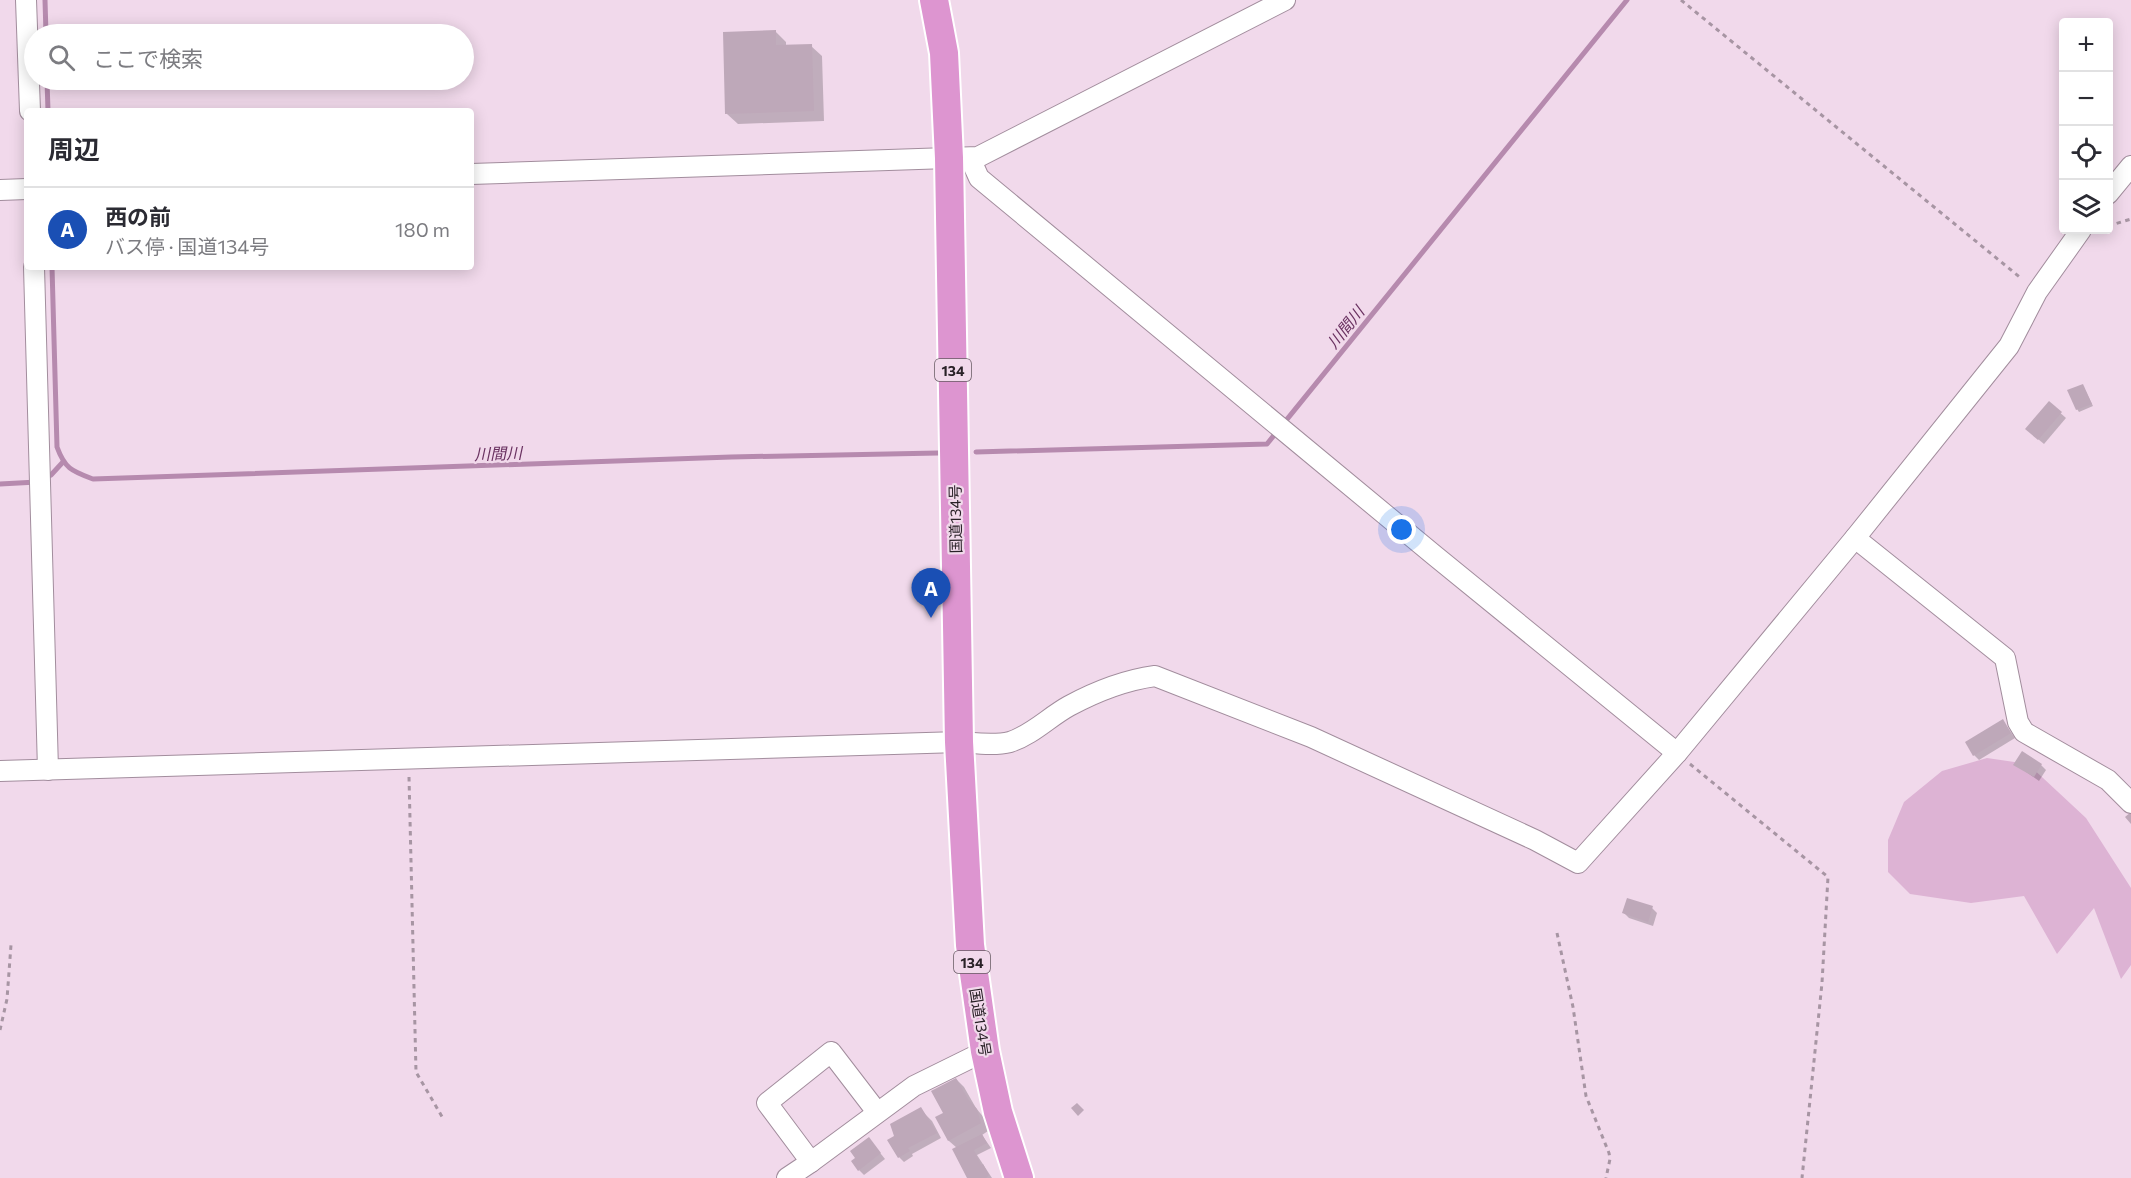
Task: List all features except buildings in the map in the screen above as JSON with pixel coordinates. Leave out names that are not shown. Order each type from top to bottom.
[{"type":"highway","name":"国道134号","points":[[934,0],[959,158],[959,742],[970,945],[985,1051],[998,1112],[1019,1178]]},
{"type":"street","points":[[26,0],[27,24]]},
{"type":"street","points":[[474,174],[978,157],[1285,0]]},
{"type":"street","points":[[29,90],[30,108]]},
{"type":"street","points":[[959,158],[980,178],[1272,421],[1677,753]]},
{"type":"street","points":[[2113,189],[2131,166]]},
{"type":"street","points":[[0,190],[24,189]]},
{"type":"street","points":[[0,771],[959,742],[987,744],[1010,742],[1034,730],[1070,706],[1133,679],[1155,676],[1311,737],[1578,862],[1677,753],[1856,538],[2009,346],[2037,292],[2078,234]]},
{"type":"street","points":[[34,270],[48,770]]},
{"type":"street","points":[[1856,538],[2005,658],[2018,722],[2024,732],[2108,780],[2131,803]]},
{"type":"street","points":[[787,1178],[914,1086],[985,1051]]},
{"type":"street","points":[[811,1162],[766,1103],[831,1052],[877,1112]]},
{"type":"path","points":[[1681,0],[2037,292]]},
{"type":"path","points":[[2113,225],[2131,219]]},
{"type":"path","points":[[1677,753],[1828,877],[1822,983],[1802,1178]]},
{"type":"path","points":[[409,758],[416,1072],[444,1120]]},
{"type":"path","points":[[1557,933],[1573,1007],[1586,1095],[1609,1153],[1606,1178]]},
{"type":"path","points":[[0,1029],[7,999],[11,945]]},
{"type":"shaded area","points":[[1987,758],[2028,764],[2086,818],[2131,888],[2131,965],[2121,979],[2094,908],[2057,954],[2024,896],[1971,903],[1910,894],[1888,872],[1888,840],[1904,802],[1942,771]]},
{"type":"waterway","name":"川間川","points":[[45,0],[46,24]]},
{"type":"waterway","name":"川間川","points":[[976,452],[1267,444],[1627,0]]},
{"type":"waterway","name":"川間川","points":[[47,90],[48,108]]},
{"type":"waterway","name":"川間川","points":[[52,270],[57,447],[66,465],[93,479],[731,457],[938,453]]},
{"type":"waterway","name":"川間川","points":[[45,478],[63,462]]},
{"type":"waterway","name":"川間川","points":[[0,484],[37,482]]},
{"type":"place","name":"西の前","points":[[931,618]]}]
